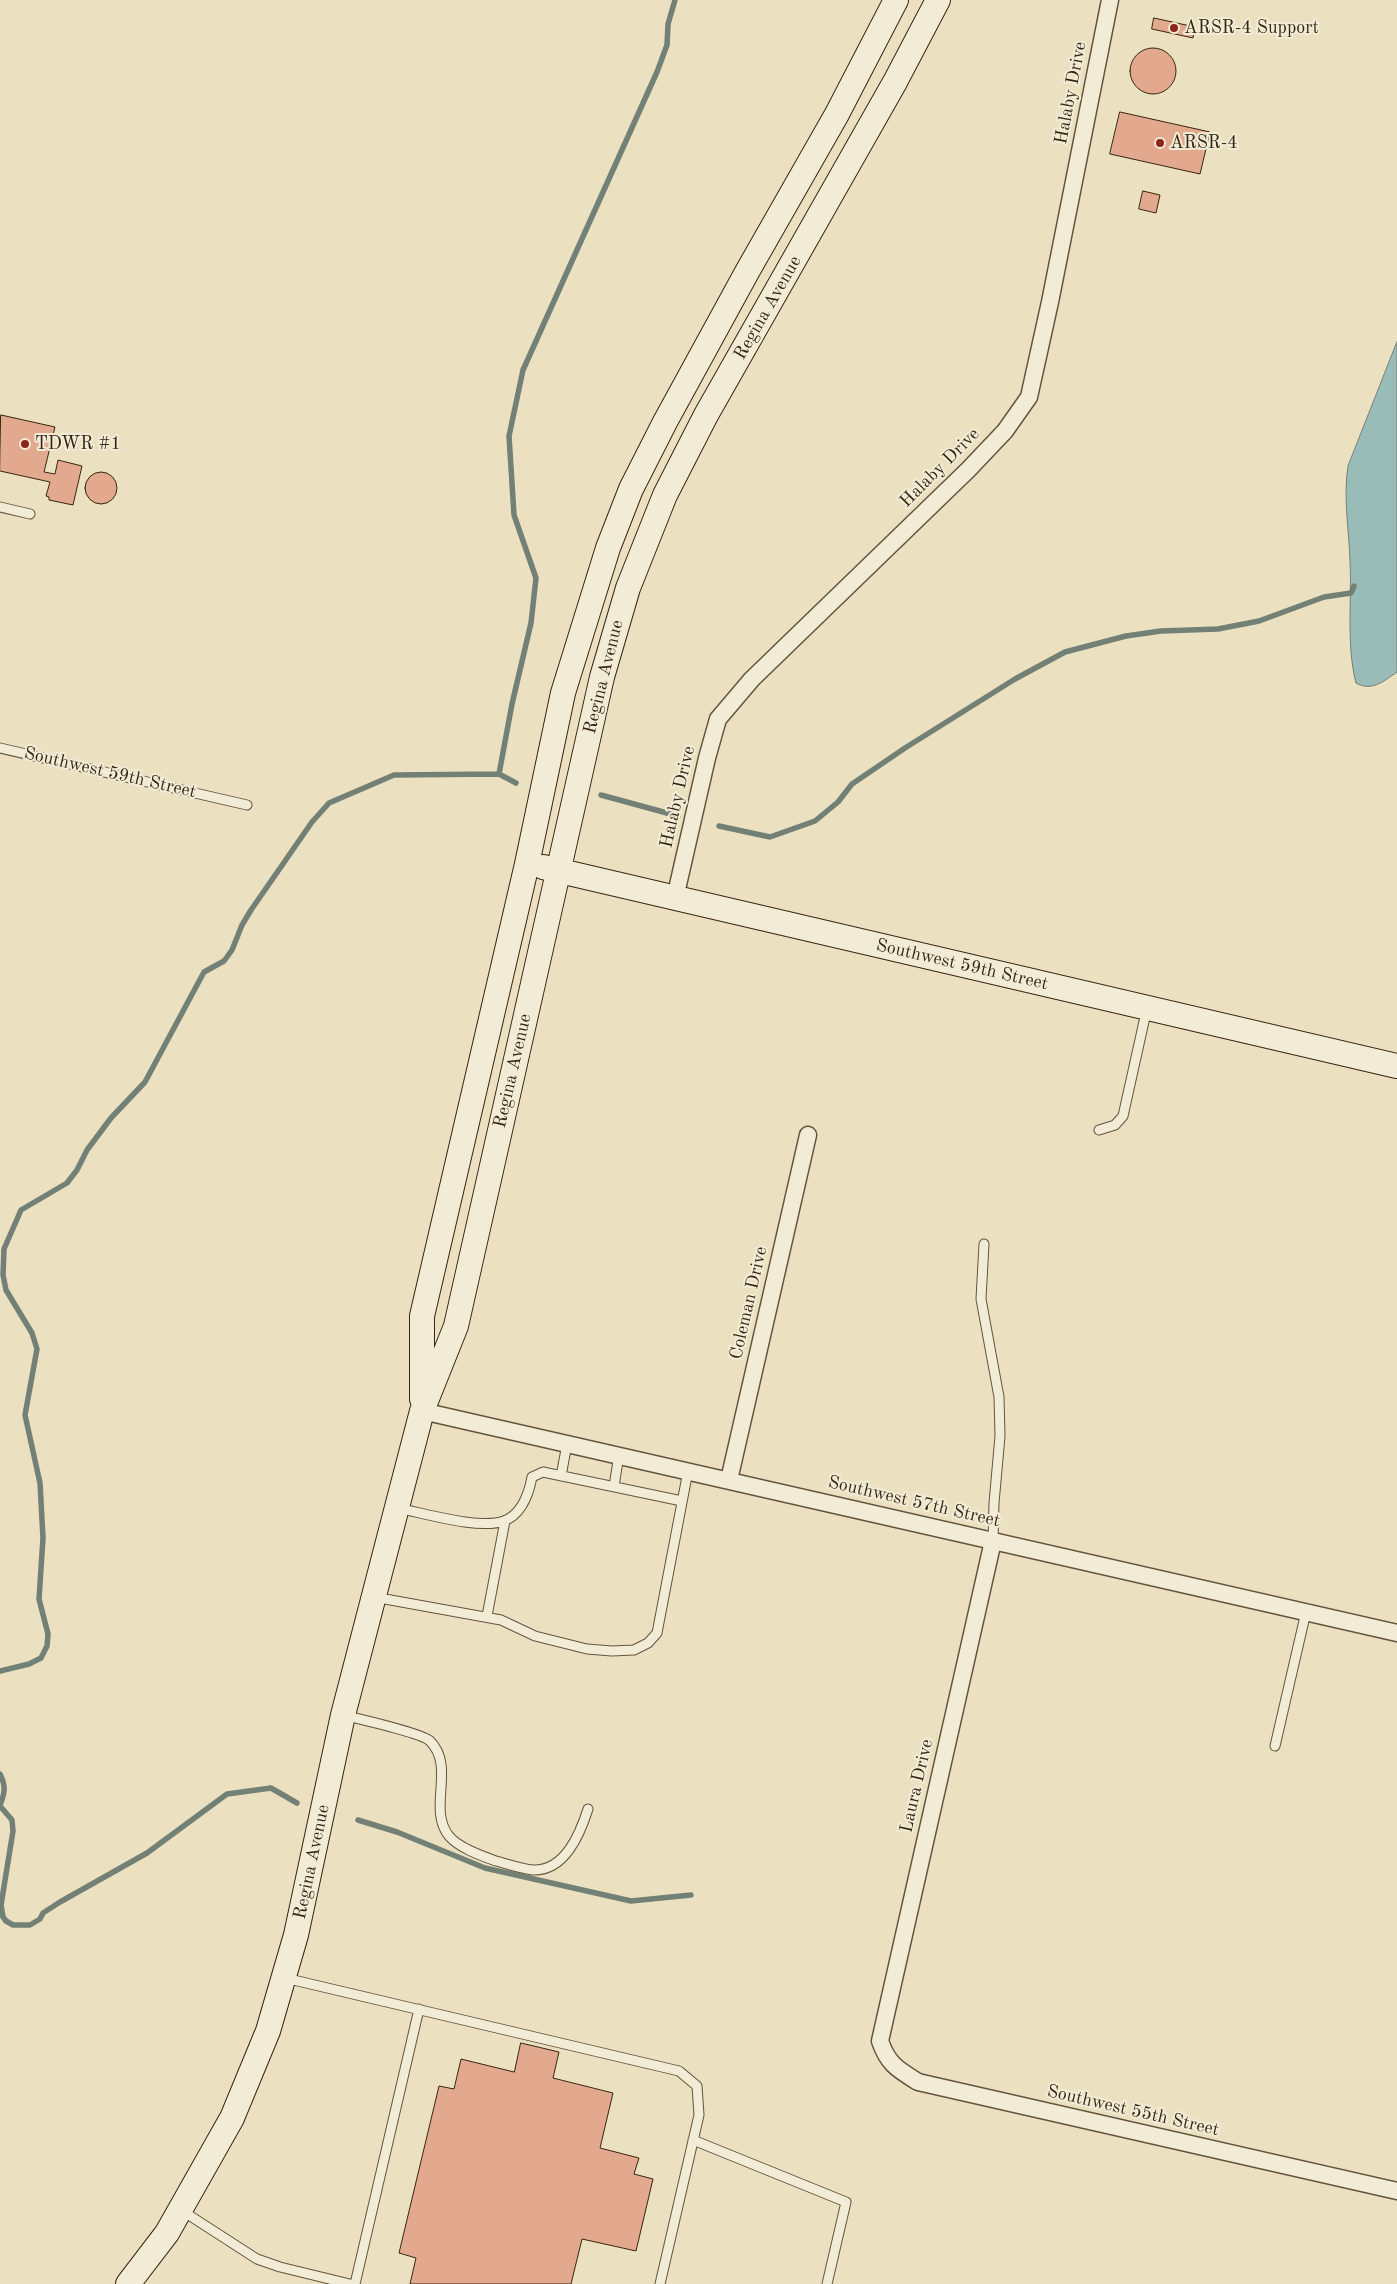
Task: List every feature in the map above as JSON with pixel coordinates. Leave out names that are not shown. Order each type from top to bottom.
[{"type":"main road","name":"Regina Avenue","points":[[422,1410],[422,1316],[526,864],[563,693],[608,548],[631,489],[747,272],[846,97],[896,0]]},
{"type":"main road","name":"Regina Avenue","points":[[128,2284],[168,2233],[232,2118],[268,2031],[285,1978],[296,1936],[343,1715],[422,1410],[456,1326],[605,668],[628,588],[665,495],[706,415],[871,125],[938,0]]},
{"type":"main road","name":"Southwest 59th Street","points":[[526,864],[1397,1066]]},
{"type":"street","name":"Halaby Drive","points":[[675,898],[707,758],[718,719],[752,679],[1006,431],[1028,397],[1050,302],[1110,0]]},
{"type":"street","name":"Coleman Drive","points":[[730,1480],[808,1135]]},
{"type":"street","name":"Southwest 57th Street","points":[[422,1410],[1397,1633]]},
{"type":"street","name":"Laura Drive","points":[[880,2041],[993,1541]]},
{"type":"street","name":"Southwest 55th Street","points":[[880,2041],[886,2058],[898,2070],[918,2082],[1397,2191]]},
{"type":"lane","points":[[0,507],[30,514]]},
{"type":"lane","name":"Southwest 59th Street","points":[[0,748],[247,805]]},
{"type":"lane","points":[[1099,1130],[1115,1124],[1123,1116],[1147,1008]]},
{"type":"lane","points":[[984,1244],[981,1299],[999,1396],[1000,1436],[994,1503],[993,1541]]},
{"type":"lane","points":[[561,1476],[567,1444]]},
{"type":"lane","points":[[614,1486],[619,1455]]},
{"type":"lane","points":[[374,1596],[487,1616],[520,1627],[535,1636],[587,1649],[634,1650],[648,1643],[656,1633],[662,1611],[688,1471]]},
{"type":"lane","points":[[397,1508],[463,1522],[505,1521],[518,1510],[528,1495],[532,1477],[543,1472],[682,1501]]},
{"type":"lane","points":[[487,1616],[505,1521]]},
{"type":"lane","points":[[1274,1746],[1306,1612]]},
{"type":"lane","points":[[343,1715],[414,1733],[430,1741],[441,1765],[440,1811],[442,1824],[450,1836],[464,1847],[492,1859],[534,1870],[546,1868],[560,1861],[577,1837],[588,1809]]},
{"type":"lane","points":[[285,1978],[679,2071],[697,2086],[699,2115],[660,2284]]},
{"type":"lane","points":[[355,2284],[419,2009]]},
{"type":"lane","points":[[693,2140],[846,2202],[827,2284]]},
{"type":"lane","points":[[180,2210],[257,2259],[280,2267],[350,2284]]},
{"type":"water","points":[[1397,342],[1397,672],[1378,684],[1367,686],[1356,683],[1351,653],[1350,576],[1346,502],[1348,466]]},
{"type":"building","name":"ARSR-4 Support","points":[[1154,18],[1195,27],[1193,38],[1152,29]]},
{"type":"building","points":[[1158,48],[1170,54],[1175,62],[1175,80],[1170,88],[1162,93],[1148,94],[1136,88],[1131,80],[1130,66],[1136,54],[1144,49]]},
{"type":"building","name":"ARSR-4","points":[[1120,112],[1210,132],[1200,174],[1110,154]]},
{"type":"building","points":[[1143,191],[1160,195],[1156,213],[1139,209]]},
{"type":"building","name":"TDWR #1","points":[[1,415],[55,427],[44,472],[55,474],[58,460],[82,466],[73,505],[49,500],[49,497],[46,496],[50,482],[0,471]]},
{"type":"building","points":[[101,472],[107,473],[112,477],[116,482],[116,494],[112,499],[107,503],[101,504],[95,503],[90,499],[86,494],[85,488],[86,482],[90,477],[95,473]]},
{"type":"building","points":[[521,2043],[559,2052],[553,2078],[613,2093],[600,2148],[639,2158],[634,2174],[653,2179],[636,2251],[582,2239],[571,2284],[410,2284],[416,2258],[399,2253],[439,2086],[454,2089],[461,2059],[514,2072]]},
{"type":"waterway","points":[[0,1671],[29,1664],[41,1658],[47,1646],[48,1634],[39,1599],[43,1538],[40,1483],[25,1415],[37,1349],[32,1333],[6,1290],[3,1275],[4,1249],[21,1210],[67,1183],[77,1170],[87,1150],[111,1118],[145,1082],[204,972],[224,961],[232,950],[242,925],[251,910],[312,822],[329,803],[394,775],[499,774],[512,704],[531,623],[536,578],[514,515],[509,436],[523,370],[657,72],[667,45],[668,24],[675,0]]},
{"type":"waterway","points":[[719,826],[770,837],[815,821],[838,802],[852,784],[905,748],[1015,679],[1065,652],[1126,636],[1161,631],[1218,629],[1259,621],[1324,597],[1351,593],[1354,586]]},
{"type":"waterway","points":[[499,774],[516,783]]},
{"type":"waterway","points":[[601,795],[678,816]]},
{"type":"waterway","points":[[0,1774],[4,1790],[0,1805]]},
{"type":"waterway","points":[[0,1806],[12,1820],[13,1831],[1,1905],[3,1917],[13,1925],[30,1925],[40,1919],[43,1913],[60,1902],[147,1853],[227,1794],[271,1788],[297,1803]]},
{"type":"waterway","points":[[358,1820],[397,1832],[485,1868],[631,1901],[691,1895]]},
{"type":"place","name":"ARSR-4 Support","points":[[1174,28]]},
{"type":"place","name":"ARSR-4","points":[[1160,143]]},
{"type":"place","name":"TDWR #1","points":[[25,444]]}]
